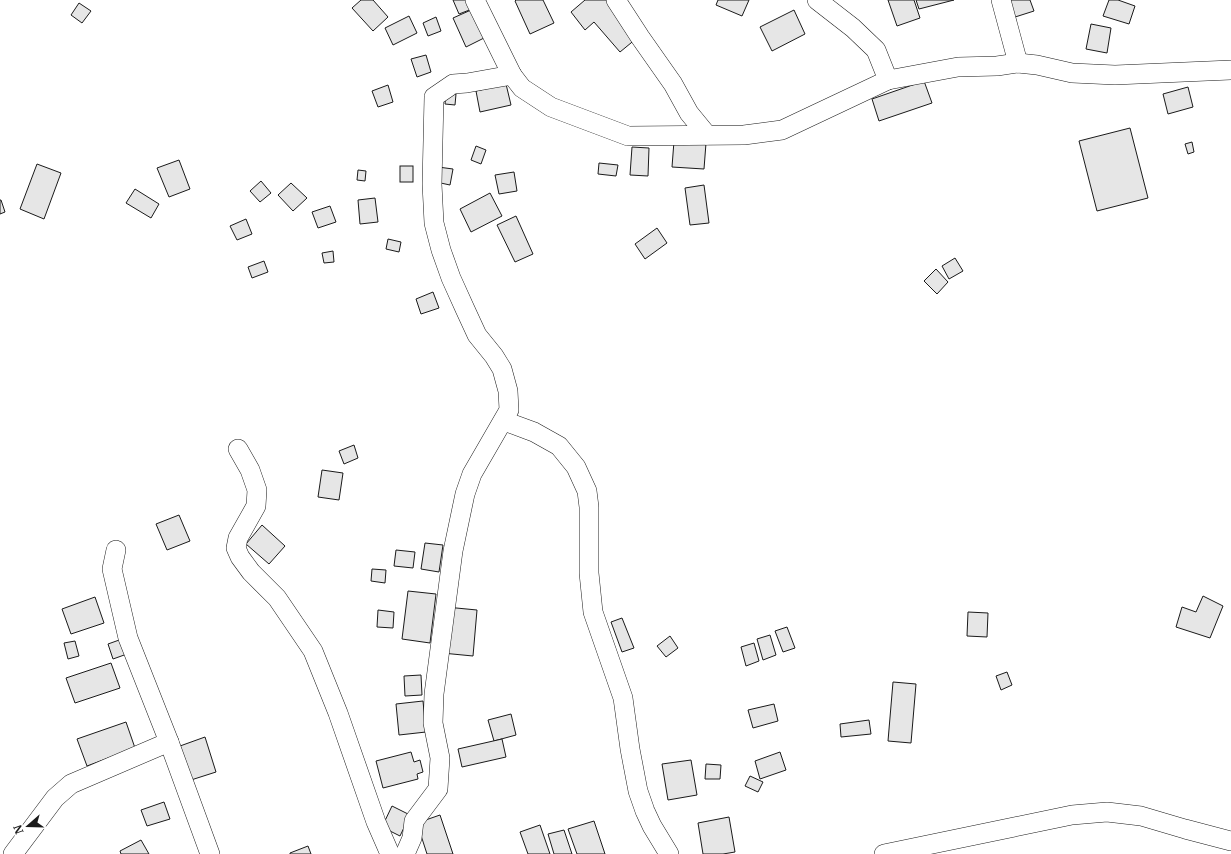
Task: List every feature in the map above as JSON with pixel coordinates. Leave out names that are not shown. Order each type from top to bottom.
[{"type":"street","points":[[475,0],[512,75],[522,88],[552,107],[628,136],[744,135],[782,130],[888,80],[958,67],[997,66],[1018,63],[1037,65],[1072,73],[1115,75],[1231,70]]},
{"type":"street","points":[[616,0],[673,84],[689,113],[708,135]]},
{"type":"street","points":[[817,0],[853,28],[876,50],[888,80]]},
{"type":"street","points":[[1001,0],[1018,63]]},
{"type":"street","points":[[405,854],[412,838],[414,821],[438,789],[440,758],[433,723],[434,694],[453,551],[465,494],[472,474],[509,410],[508,392],[502,369],[494,356],[477,335],[451,278],[441,250],[434,222],[432,150],[434,97],[453,84],[512,75]]},
{"type":"street","points":[[504,421],[534,432],[559,446],[576,467],[587,491],[589,507],[589,573],[593,612],[623,698],[630,749],[638,790],[650,821],[669,854]]},
{"type":"street","points":[[238,449],[250,470],[257,490],[256,506],[238,538],[236,548],[251,572],[276,598],[313,651],[338,713],[376,822],[390,854]]},
{"type":"street","points":[[116,550],[112,569],[128,638],[169,742],[210,854]]},
{"type":"street","points":[[12,854],[55,798],[71,784],[169,742]]},
{"type":"street","points":[[884,854],[1072,815],[1107,812],[1141,816],[1231,841]]},
{"type":"building","points":[[361,0],[373,0],[388,17],[373,31],[352,8]]},
{"type":"building","points":[[453,0],[468,0],[472,9],[459,14]]},
{"type":"building","points":[[543,0],[554,23],[530,34],[515,1]]},
{"type":"building","points":[[585,0],[606,0],[637,38],[620,52],[594,22],[585,30],[571,12]]},
{"type":"building","points":[[718,0],[749,0],[742,16],[716,5]]},
{"type":"building","points":[[888,0],[914,0],[920,18],[897,26]]},
{"type":"building","points":[[916,0],[954,0],[919,9]]},
{"type":"building","points":[[1007,0],[1030,0],[1034,11],[1012,18]]},
{"type":"building","points":[[1109,0],[1118,0],[1135,6],[1129,24],[1103,16]]},
{"type":"building","points":[[79,3],[91,11],[82,23],[71,15]]},
{"type":"building","points":[[471,10],[484,38],[466,47],[453,18]]},
{"type":"building","points":[[794,10],[805,34],[772,51],[760,27]]},
{"type":"building","points":[[409,16],[417,33],[393,45],[385,28]]},
{"type":"building","points":[[436,17],[441,31],[428,36],[423,23]]},
{"type":"building","points":[[1091,24],[1111,28],[1107,53],[1086,49]]},
{"type":"building","points":[[426,55],[431,72],[417,77],[411,59]]},
{"type":"building","points":[[924,81],[932,103],[879,121],[872,99]]},
{"type":"building","points":[[506,84],[511,105],[480,112],[476,91]]},
{"type":"building","points":[[388,85],[393,102],[378,107],[372,91]]},
{"type":"building","points":[[1188,87],[1193,107],[1168,114],[1163,94]]},
{"type":"building","points":[[446,93],[456,94],[455,105],[445,104]]},
{"type":"building","points":[[1130,128],[1148,198],[1097,211],[1079,141]]},
{"type":"building","points":[[674,141],[706,143],[704,169],[672,167]]},
{"type":"building","points":[[1192,142],[1194,152],[1188,154],[1185,144]]},
{"type":"building","points":[[476,146],[486,150],[481,164],[471,160]]},
{"type":"building","points":[[632,147],[649,148],[648,176],[630,175]]},
{"type":"building","points":[[179,160],[190,189],[169,197],[157,168]]},
{"type":"building","points":[[599,163],[618,165],[616,176],[598,174]]},
{"type":"building","points":[[37,164],[61,173],[44,219],[20,209]]},
{"type":"building","points":[[400,166],[413,166],[413,182],[400,182]]},
{"type":"building","points":[[438,167],[453,169],[450,185],[436,182]]},
{"type":"building","points":[[358,170],[366,171],[365,181],[357,180]]},
{"type":"building","points":[[514,172],[517,191],[499,194],[495,175]]},
{"type":"building","points":[[261,181],[271,193],[260,202],[250,191]]},
{"type":"building","points":[[291,183],[307,198],[293,211],[278,195]]},
{"type":"building","points":[[704,185],[709,223],[690,225],[685,188]]},
{"type":"building","points":[[135,189],[159,204],[151,218],[126,203]]},
{"type":"building","points":[[490,193],[502,216],[471,232],[460,209]]},
{"type":"building","points":[[375,198],[378,222],[360,224],[358,200]]},
{"type":"building","points":[[0,200],[5,212],[0,214]]},
{"type":"building","points":[[330,206],[336,222],[318,228],[312,212]]},
{"type":"building","points":[[516,216],[533,254],[515,262],[497,225]]},
{"type":"building","points":[[246,219],[252,234],[237,240],[230,226]]},
{"type":"building","points":[[657,228],[667,243],[645,259],[635,244]]},
{"type":"building","points":[[388,239],[401,242],[399,252],[386,249]]},
{"type":"building","points":[[333,251],[334,262],[324,263],[322,253]]},
{"type":"building","points":[[955,258],[963,271],[949,279],[942,266]]},
{"type":"building","points":[[264,261],[268,272],[252,278],[248,267]]},
{"type":"building","points":[[936,269],[948,282],[937,294],[924,281]]},
{"type":"building","points":[[433,292],[439,308],[421,314],[416,299]]},
{"type":"building","points":[[354,445],[358,458],[344,464],[339,451]]},
{"type":"building","points":[[322,470],[343,473],[339,500],[318,497]]},
{"type":"building","points":[[179,515],[190,541],[167,550],[156,524]]},
{"type":"building","points":[[262,525],[285,546],[269,564],[246,544]]},
{"type":"building","points":[[425,543],[443,545],[439,572],[421,569]]},
{"type":"building","points":[[396,550],[415,552],[413,568],[394,566]]},
{"type":"building","points":[[372,569],[386,570],[385,583],[371,581]]},
{"type":"building","points":[[408,591],[436,594],[430,643],[402,639]]},
{"type":"building","points":[[1203,596],[1223,606],[1210,638],[1176,627],[1182,607],[1196,612]]},
{"type":"building","points":[[95,597],[104,623],[71,634],[62,609]]},
{"type":"building","points":[[446,607],[477,610],[473,656],[442,653]]},
{"type":"building","points":[[378,610],[394,612],[393,628],[377,627]]},
{"type":"building","points":[[968,612],[988,613],[987,637],[967,636]]},
{"type":"building","points":[[622,618],[634,648],[622,652],[611,622]]},
{"type":"building","points":[[787,627],[795,648],[783,652],[775,631]]},
{"type":"building","points":[[770,635],[776,655],[763,660],[757,639]]},
{"type":"building","points":[[670,636],[678,648],[666,657],[657,646]]},
{"type":"building","points":[[122,639],[127,654],[113,659],[108,644]]},
{"type":"building","points":[[75,641],[79,656],[68,659],[64,643]]},
{"type":"building","points":[[754,643],[759,661],[746,666],[741,647]]},
{"type":"building","points":[[111,663],[120,688],[75,703],[66,678]]},
{"type":"building","points":[[1007,672],[1012,685],[1001,690],[996,676]]},
{"type":"building","points":[[421,675],[422,695],[405,696],[404,676]]},
{"type":"building","points":[[893,682],[916,684],[911,743],[888,741]]},
{"type":"building","points":[[423,701],[426,732],[399,735],[396,704]]},
{"type":"building","points":[[774,704],[778,721],[753,728],[748,710]]},
{"type":"building","points":[[511,714],[516,735],[494,741],[488,720]]},
{"type":"building","points":[[869,720],[871,734],[841,737],[840,724]]},
{"type":"building","points":[[126,722],[135,748],[87,766],[77,739]]},
{"type":"building","points":[[205,737],[216,772],[191,780],[180,746]]},
{"type":"building","points":[[502,739],[506,757],[462,767],[458,749]]},
{"type":"building","points":[[411,752],[414,762],[420,760],[423,772],[417,774],[418,779],[383,788],[376,761]]},
{"type":"building","points":[[780,752],[786,770],[760,779],[755,761]]},
{"type":"building","points":[[691,760],[697,795],[668,800],[662,764]]},
{"type":"building","points":[[706,764],[721,765],[720,779],[705,779]]},
{"type":"building","points":[[750,776],[763,782],[758,792],[745,786]]},
{"type":"building","points":[[164,802],[170,819],[147,826],[141,810]]},
{"type":"building","points":[[392,806],[410,815],[400,836],[382,827]]},
{"type":"building","points":[[440,815],[453,854],[427,854],[417,823]]},
{"type":"building","points":[[729,817],[735,852],[723,854],[703,854],[698,823]]},
{"type":"building","points":[[594,821],[605,854],[577,854],[568,829]]},
{"type":"building","points":[[540,825],[550,854],[528,854],[520,832]]},
{"type":"building","points":[[564,830],[572,854],[554,854],[548,834]]},
{"type":"building","points":[[141,840],[149,854],[121,854],[120,851]]},
{"type":"building","points":[[308,846],[311,854],[290,854],[290,853]]}]
